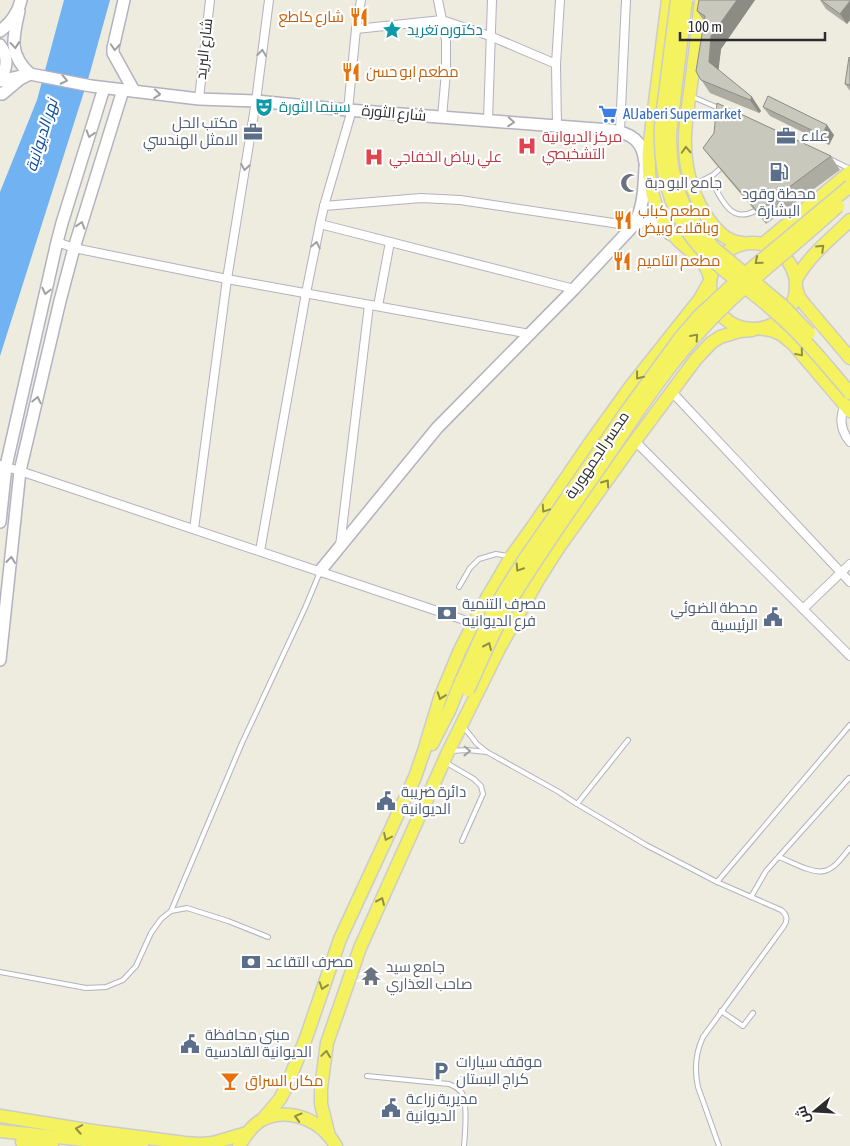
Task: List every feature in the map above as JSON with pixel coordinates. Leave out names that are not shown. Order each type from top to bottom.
[{"type":"main road","points":[[0,660],[20,471],[74,248],[128,91],[113,53],[124,0]]},
{"type":"main road","points":[[320,571],[437,428],[574,290],[633,226],[638,218],[641,209],[645,166],[649,149],[668,0]]},
{"type":"main road","points":[[677,0],[660,140],[666,185],[675,210],[688,232],[704,253],[789,325],[850,393]]},
{"type":"main road","points":[[686,0],[670,134],[671,159],[680,195],[691,218],[710,243],[723,257],[775,299],[795,318],[850,380]]},
{"type":"main road","points":[[701,0],[686,126],[686,160],[692,186],[703,210],[718,231],[727,239],[734,243],[763,244],[782,254],[791,266],[799,297],[850,358]]},
{"type":"main road","points":[[0,31],[9,23],[20,6]]},
{"type":"main road","points":[[20,6],[14,33],[15,52],[20,64],[34,74]]},
{"type":"main road","points":[[0,45],[6,54],[1,99]]},
{"type":"main road","points":[[2,77],[34,74]]},
{"type":"main road","points":[[1,99],[20,79],[34,74]]},
{"type":"main road","name":"شارع الثورة","points":[[34,74],[104,88],[199,99],[256,101],[620,131],[631,136],[640,144],[650,182]]},
{"type":"main road","points":[[0,522],[3,466],[57,242],[104,88]]},
{"type":"main road","points":[[649,149],[650,182],[655,202],[662,218],[679,242]]},
{"type":"main road","points":[[763,244],[845,176]]},
{"type":"main road","name":"مجسر الجمهورية","points":[[444,760],[464,688],[493,610],[626,412],[680,338],[699,316],[845,176]]},
{"type":"main road","name":"مجسر الجمهورية","points":[[415,777],[450,710],[547,543],[683,350],[721,309],[850,196]]},
{"type":"main road","points":[[633,226],[645,220],[653,222],[694,254],[704,263],[708,270],[711,297],[723,318],[736,326],[777,332],[786,338],[848,408]]},
{"type":"main road","points":[[332,1141],[321,1104],[321,1088],[327,1043],[360,948],[444,760],[500,647],[559,547],[696,359],[711,343],[720,337],[740,330],[756,329],[774,324],[785,315],[793,302],[796,284],[804,267],[850,220]]},
{"type":"main road","points":[[240,1146],[247,1133],[263,1119],[280,1099],[287,1085],[306,1038],[340,939],[415,777],[440,698],[473,623],[511,557],[590,443],[631,386],[700,299],[719,258],[730,249],[743,244]]},
{"type":"main road","points":[[263,1119],[284,1114],[308,1120],[319,1126],[332,1141]]},
{"type":"main road","points":[[0,1116],[93,1131],[209,1145],[247,1133]]},
{"type":"main road","points":[[0,1131],[138,1146]]},
{"type":"main road","points":[[0,1140],[52,1146]]},
{"type":"street","name":"شارع البريد","points":[[199,99],[210,0]]},
{"type":"street","points":[[194,529],[227,279],[256,101],[269,0]]},
{"type":"street","points":[[260,551],[320,224],[350,110],[356,30],[361,0]]},
{"type":"street","points":[[438,0],[446,40],[442,117]]},
{"type":"street","points":[[488,121],[492,0]]},
{"type":"street","points":[[557,126],[556,64],[560,0]]},
{"type":"street","points":[[620,131],[626,0]]},
{"type":"street","points":[[356,30],[442,20],[490,36],[556,64]]},
{"type":"street","points":[[324,206],[421,198],[460,200],[633,226]]},
{"type":"street","points":[[320,224],[574,290]]},
{"type":"street","points":[[57,242],[74,248],[227,279],[530,334]]},
{"type":"street","points":[[378,306],[390,242]]},
{"type":"street","points":[[340,547],[369,305]]},
{"type":"street","points":[[672,392],[850,582]]},
{"type":"street","points":[[848,408],[842,416],[841,423],[850,442]]},
{"type":"street","points":[[635,441],[850,656]]},
{"type":"street","points":[[3,466],[473,623]]},
{"type":"street","points":[[804,608],[850,564]]},
{"type":"lane","points":[[690,96],[723,110]]},
{"type":"lane","points":[[827,158],[845,176]]},
{"type":"lane","points":[[692,186],[718,171],[728,160]]},
{"type":"lane","points":[[709,177],[726,206],[733,213],[743,215],[755,211]]},
{"type":"lane","points":[[459,587],[470,568],[479,559],[496,554],[511,557]]},
{"type":"lane","points":[[0,972],[86,988],[106,987],[123,980],[136,966],[151,933],[161,919],[171,911],[242,743],[305,608],[320,571]]},
{"type":"lane","points":[[461,724],[477,744],[487,752],[559,792],[646,845],[717,882],[783,912],[786,917],[786,923],[703,1037],[699,1046],[695,1066],[698,1086],[720,1146]]},
{"type":"lane","points":[[717,882],[850,725]]},
{"type":"lane","points":[[577,804],[628,740]]},
{"type":"lane","points":[[444,760],[467,750],[487,752]]},
{"type":"lane","points":[[444,760],[474,779],[481,786],[482,794],[462,841]]},
{"type":"lane","points":[[751,897],[766,871],[849,778]]},
{"type":"lane","points":[[779,857],[815,872],[824,871],[837,863],[850,848]]},
{"type":"lane","points":[[171,911],[187,908],[228,921],[268,937]]},
{"type":"lane","points":[[722,1012],[743,1026],[753,1013]]},
{"type":"lane","points":[[367,1076],[449,1084],[457,1088],[463,1094],[466,1103],[464,1146]]},
{"type":"water","name":"نهر الديوانية","points":[[64,0],[110,0],[89,76],[0,356],[0,192],[37,100]]},
{"type":"building","points":[[699,0],[737,0],[711,36],[709,62],[752,97],[750,100],[701,80],[698,75],[696,71],[705,16],[697,11]]},
{"type":"building","points":[[821,0],[850,0],[850,1],[840,14]]},
{"type":"building","points":[[850,58],[850,85],[845,84]]},
{"type":"building","points":[[768,96],[827,125],[822,135],[763,107]]},
{"type":"building","name":"محطة وقود البشارة","points":[[717,103],[831,156],[757,211],[703,148],[714,133]]},
{"type":"place","name":"شارع كاطع","points":[[359,17]]},
{"type":"place","name":"دكتوره تغريد","points":[[392,30]]},
{"type":"place","name":"مطعم ابو حسن","points":[[351,72]]},
{"type":"place","name":"سينما الثورة","points":[[264,107]]},
{"type":"place","name":"AlJaberi Supermarket","points":[[608,114]]},
{"type":"place","name":"مكتب الحل الامثل الهندسي","points":[[253,132]]},
{"type":"place","name":"علاء","points":[[786,136]]},
{"type":"place","name":"مركز الديوانية التشخيصي","points":[[527,146]]},
{"type":"place","name":"علي رياض الخفاجي","points":[[374,157]]},
{"type":"place","name":"محطة وقود البشارة","points":[[779,172]]},
{"type":"place","name":"جامع البو دبة","points":[[630,183]]},
{"type":"place","name":"مطعم كباب وباقلاء وبيض","points":[[623,220]]},
{"type":"place","name":"مطعم التاميم","points":[[622,261]]},
{"type":"place","name":"مصرف التنمية فرع الديوانيه","points":[[447,613]]},
{"type":"place","name":"محطة الضوئي الرئيسية","points":[[773,617]]},
{"type":"place","name":"دائرة ضريبة الديوانية","points":[[386,801]]},
{"type":"place","name":"مصرف التقاعد","points":[[251,962]]},
{"type":"place","name":"جامع سيد صاحب العذاري","points":[[371,976]]},
{"type":"place","name":"مبنى محافظة الديوانية القادسية","points":[[190,1044]]},
{"type":"place","name":"موقف سيارات كراج البستان","points":[[441,1071]]},
{"type":"place","name":"مكان السراق","points":[[230,1081]]},
{"type":"place","name":"مديرية زراعة الديوانية","points":[[391,1108]]}]
